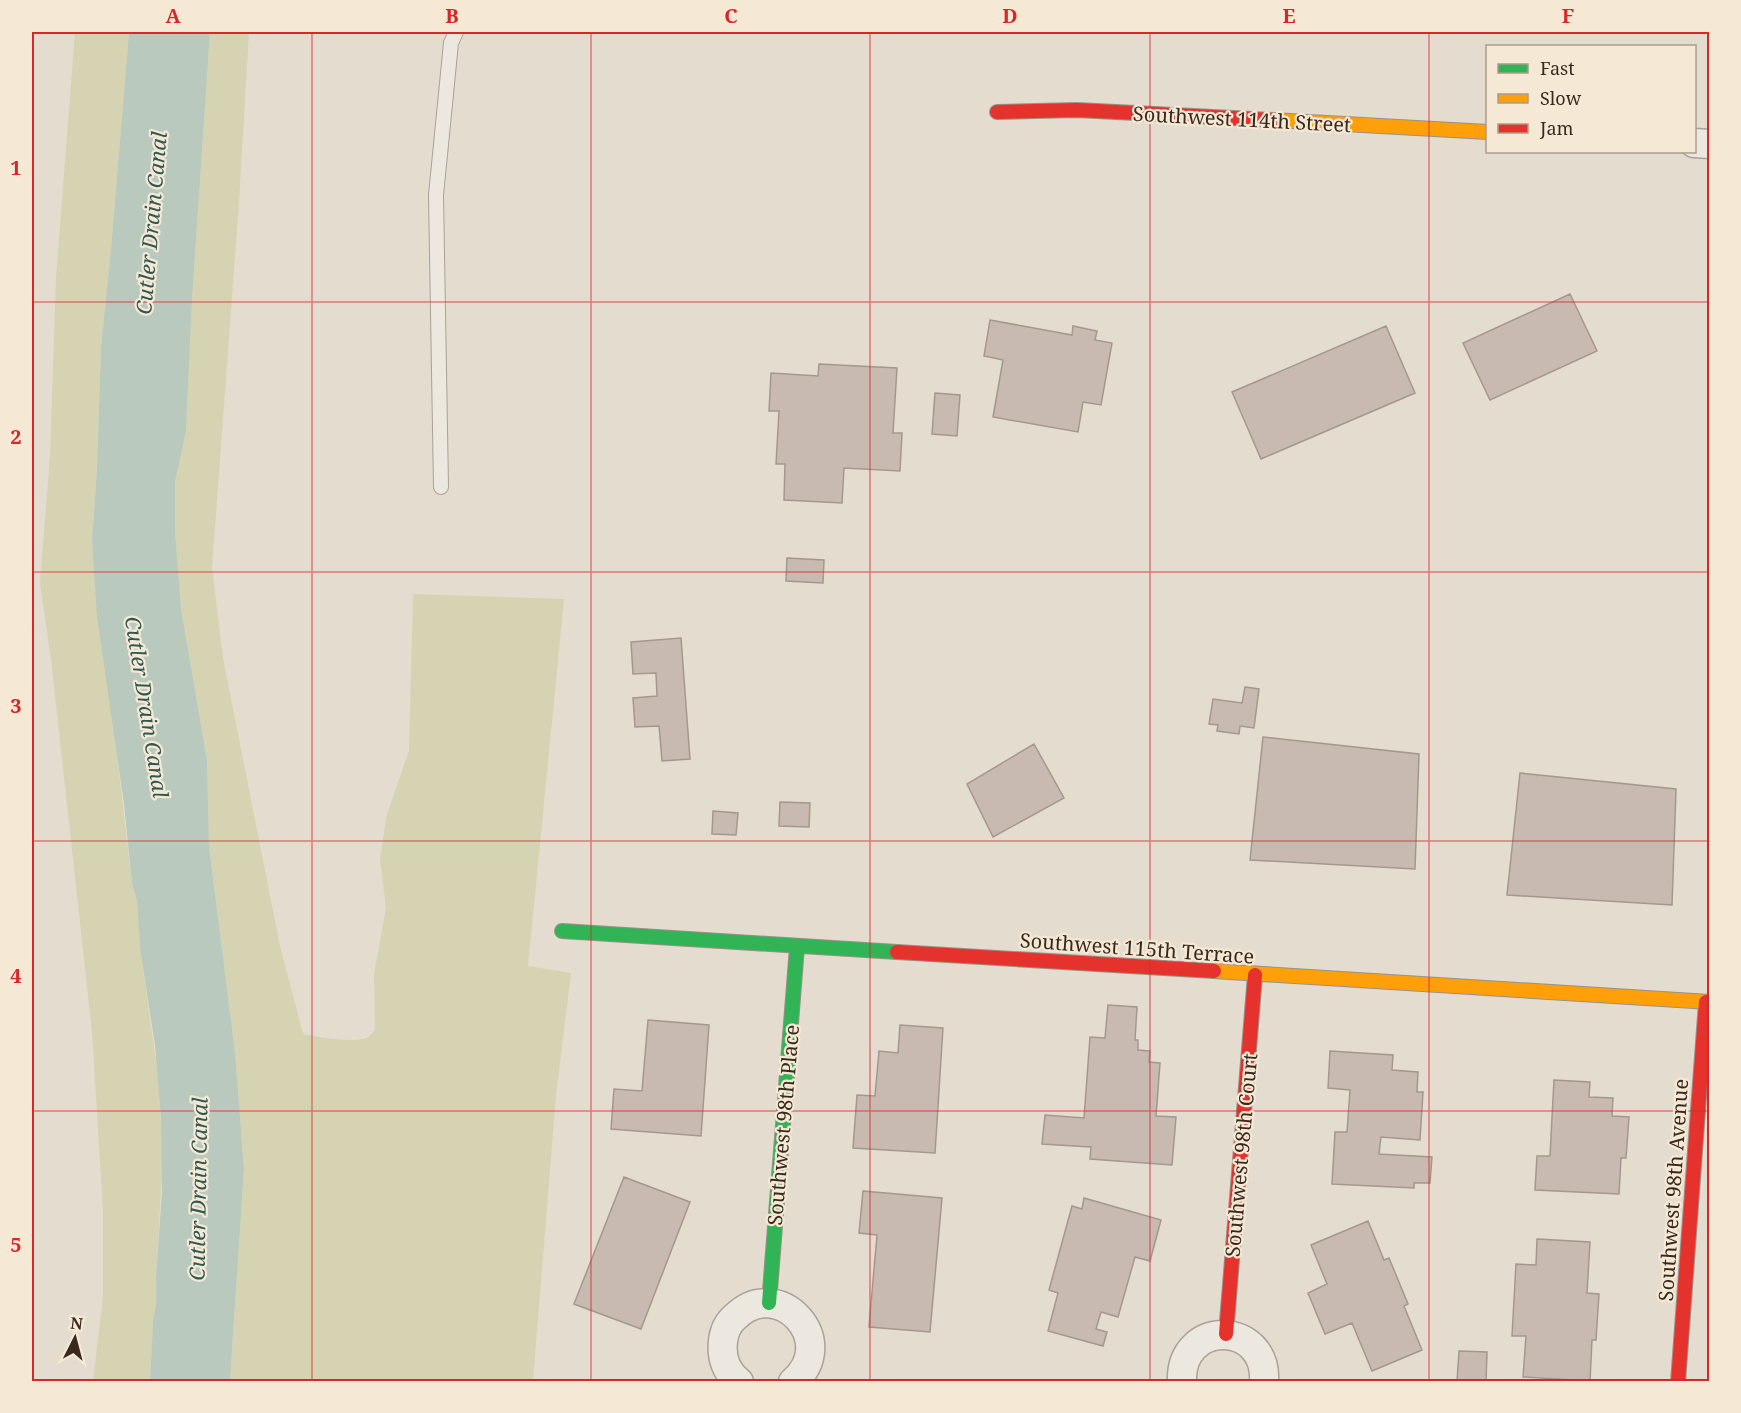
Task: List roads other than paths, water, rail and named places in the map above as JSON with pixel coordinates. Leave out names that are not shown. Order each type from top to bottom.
[{"type":"street","name":"Southwest 114th Street","points":[[997,112],[1101,111],[1486,132]]},
{"type":"street","name":"Southwest 115th Terrace","points":[[562,931],[1708,1002]]},
{"type":"street","name":"Southwest 98th Place","points":[[769,1303],[798,947]]},
{"type":"street","name":"Southwest 98th Court","points":[[1226,1334],[1255,975]]},
{"type":"street","name":"Southwest 98th Avenue","points":[[1678,1382],[1708,1002]]},
{"type":"street","points":[[739,1382],[726,1366],[722,1351],[723,1336],[729,1322],[740,1311],[754,1304],[769,1303],[783,1306],[795,1314],[804,1324],[809,1337],[810,1350],[807,1364],[793,1382]]},
{"type":"street","points":[[1182,1382],[1185,1360],[1191,1349],[1201,1340],[1214,1335],[1226,1334],[1240,1338],[1252,1346],[1261,1358],[1265,1371],[1264,1382]]},
{"type":"lane","points":[[441,487],[436,195],[451,43],[456,32]]},
{"type":"water","name":"Cutler Drain Canal","points":[[129,32],[210,32],[192,300],[186,431],[175,482],[175,531],[181,608],[207,760],[209,846],[235,1052],[244,1169],[230,1381],[150,1381],[162,1191],[161,1118],[155,1045],[140,948],[137,900],[132,884],[124,804],[97,616],[92,541],[101,347]]}]
